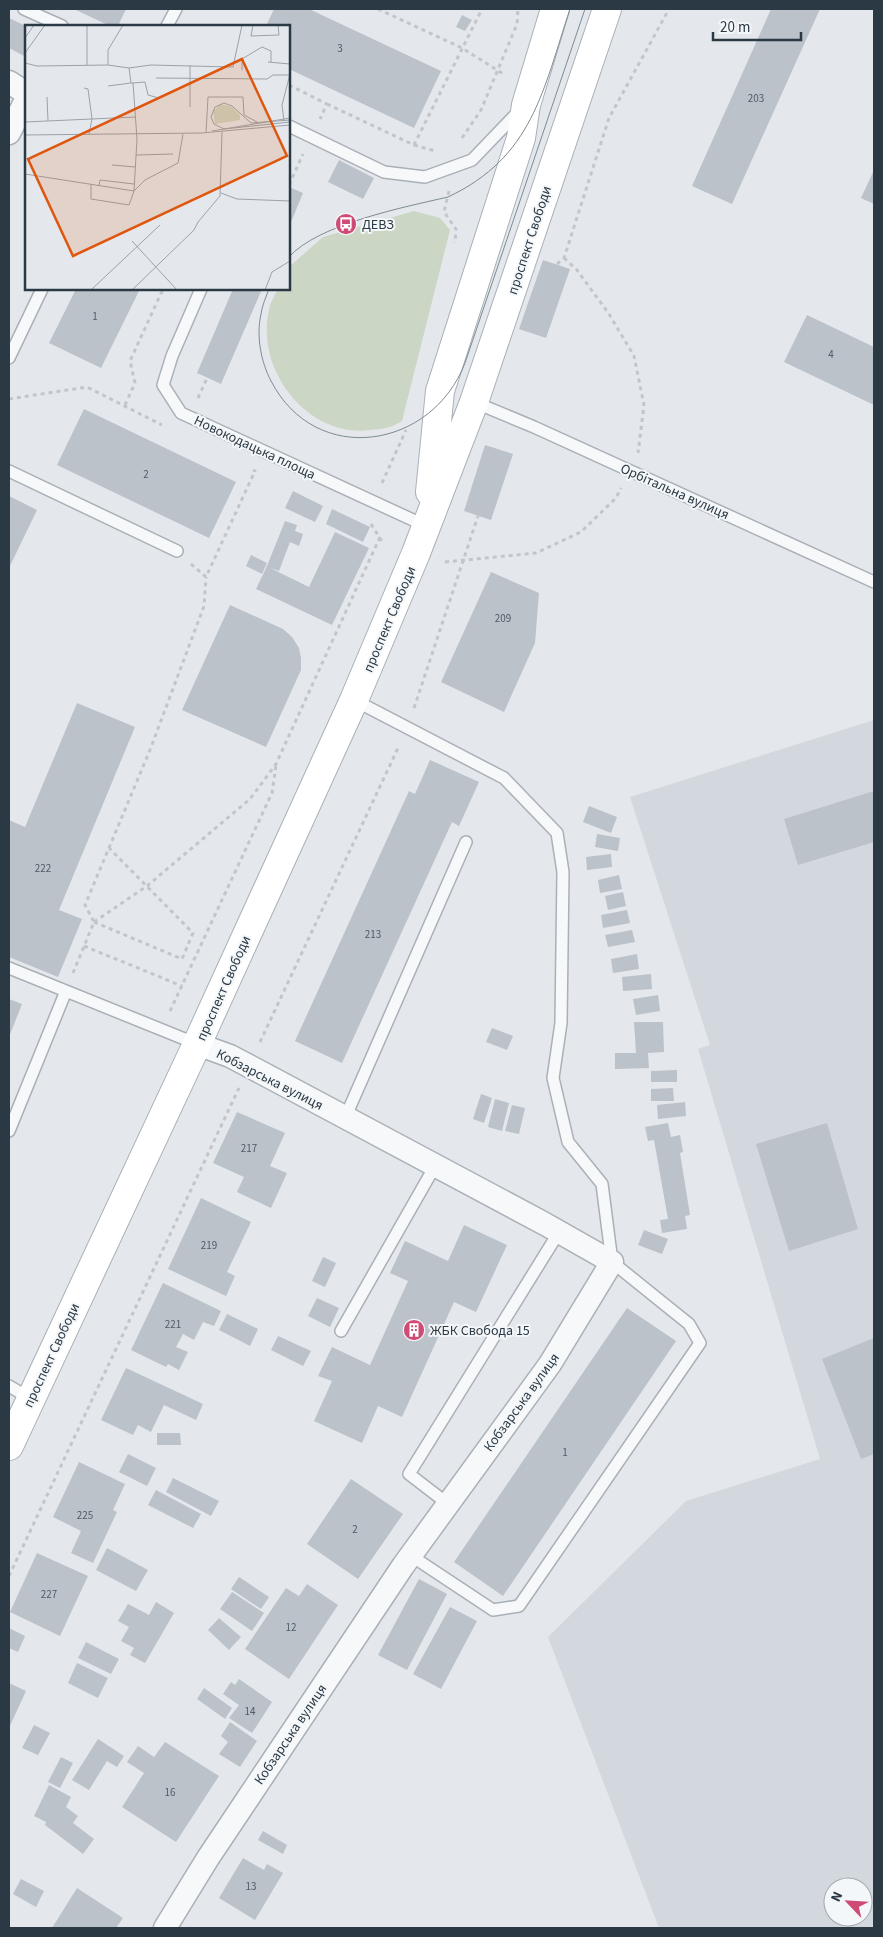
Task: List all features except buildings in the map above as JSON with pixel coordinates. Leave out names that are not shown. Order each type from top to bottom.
[{"type":"main road","name":"проспект Свободи","points":[[426,526],[440,391],[521,138],[526,105],[555,9]]},
{"type":"main road","name":"проспект Свободи","points":[[9,1446],[20,1392],[197,1044],[354,700],[426,526],[474,402],[607,9]]},
{"type":"street","points":[[9,82],[25,92]]},
{"type":"street","points":[[9,134],[25,102]]},
{"type":"street","name":"Кобзарська вулиця","points":[[165,1928],[208,1858],[410,1555],[550,1364],[612,1262],[230,1056],[197,1044]]},
{"type":"lane","points":[[24,9],[60,25]]},
{"type":"lane","points":[[168,25],[176,9]]},
{"type":"lane","points":[[290,126],[384,172],[425,177],[472,160],[526,105]]},
{"type":"lane","points":[[9,358],[42,290]]},
{"type":"lane","name":"Новокодацька площа","points":[[201,290],[172,356],[164,386],[181,412],[426,526]]},
{"type":"lane","name":"Орбітальна вулиця","points":[[474,402],[534,427],[874,582]]},
{"type":"lane","points":[[9,471],[177,551]]},
{"type":"lane","points":[[354,700],[504,778],[557,833],[563,872],[561,1023],[553,1078],[568,1142],[602,1184],[612,1262],[689,1324],[700,1343],[519,1606],[493,1610],[410,1555]]},
{"type":"lane","points":[[345,1118],[466,842]]},
{"type":"lane","points":[[9,968],[197,1044]]},
{"type":"lane","points":[[9,1131],[66,991]]},
{"type":"lane","points":[[341,1331],[435,1166]]},
{"type":"lane","points":[[448,1504],[409,1474],[559,1232]]},
{"type":"path","points":[[378,9],[462,48],[505,75]]},
{"type":"path","points":[[414,145],[482,9]]},
{"type":"path","points":[[460,142],[481,110],[517,24],[518,9]]},
{"type":"path","points":[[557,264],[564,258],[609,118],[669,9]]},
{"type":"path","points":[[327,104],[414,145],[438,152]]},
{"type":"path","points":[[125,405],[135,383],[130,360],[163,290]]},
{"type":"path","points":[[9,399],[88,387],[117,402]]},
{"type":"path","points":[[210,570],[255,471],[247,467]]},
{"type":"path","points":[[66,991],[94,922],[147,886],[250,799],[276,764],[380,537]]},
{"type":"path","points":[[109,848],[193,933],[182,959],[94,922],[85,905],[150,750],[204,606],[206,577]]},
{"type":"path","points":[[162,1030],[272,793],[276,764]]},
{"type":"path","points":[[84,946],[182,986]]},
{"type":"shaded area","points":[[874,720],[874,1928],[659,1928],[548,1637],[686,1501],[820,1459],[698,1049],[710,1045],[630,797]]},
{"type":"green space","points":[[414,211],[440,218],[450,230],[402,421],[387,428],[347,430],[326,423],[307,411],[291,396],[278,376],[270,355],[267,333],[271,302],[277,290],[290,290],[290,266],[323,237]]},
{"type":"tram line","points":[[290,256],[302,245],[341,226],[363,218],[448,197],[477,181],[499,162],[517,141],[531,118],[552,67],[570,9]]},
{"type":"tram line","points":[[269,290],[262,308],[259,331],[260,349],[271,381],[291,409],[316,427],[343,436],[372,437],[401,429],[427,414],[449,392],[465,363],[585,9]]},
{"type":"place","name":"ДЕВЗ","points":[[346,224]]},
{"type":"place","name":"ЖБК Свобода 15","points":[[414,1330]]}]
